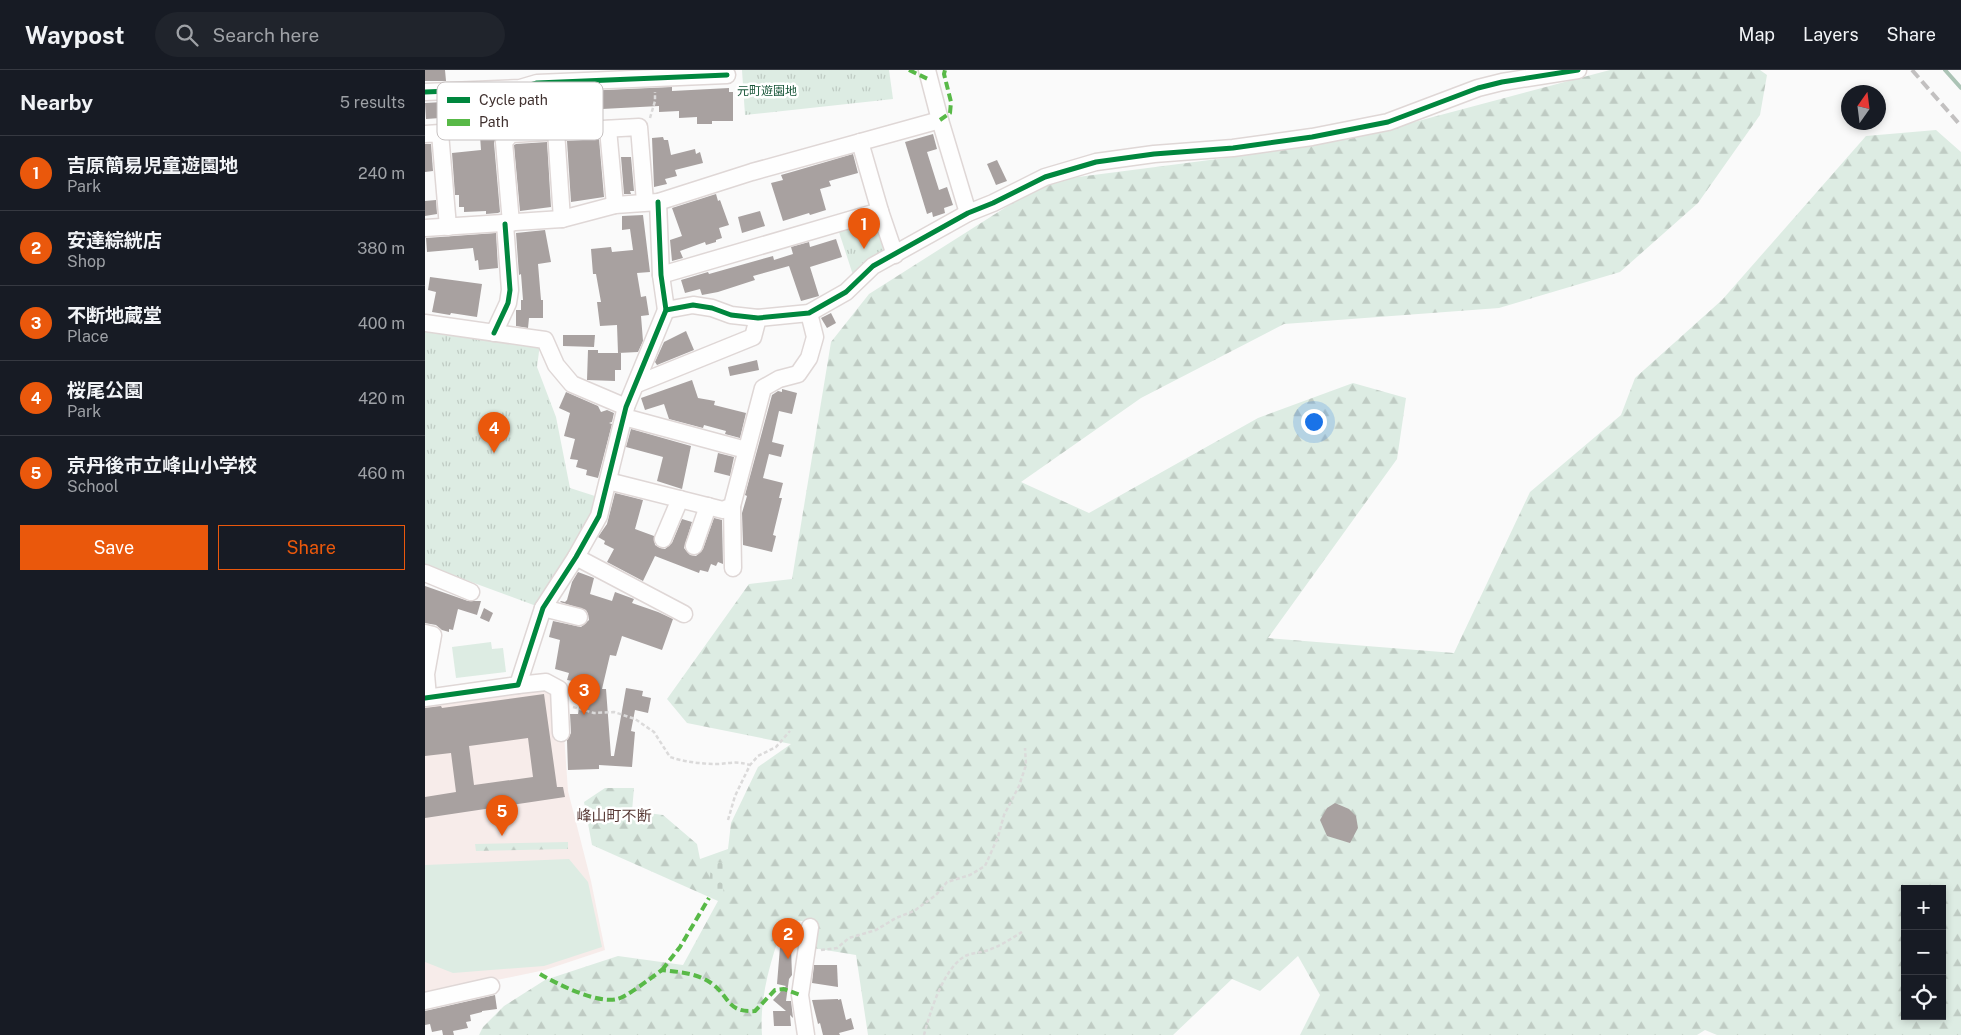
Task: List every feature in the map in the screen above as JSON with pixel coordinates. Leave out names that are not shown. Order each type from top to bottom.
[{"type":"street","points":[[927,70],[968,213]]},
{"type":"street","points":[[666,310],[693,305],[712,308],[731,315],[758,318],[809,312],[846,292],[873,266],[968,213],[993,203],[1045,177],[1096,162],[1154,154],[1233,148],[1312,137],[1388,122],[1478,88],[1502,82],[1578,70]]},
{"type":"street","points":[[552,82],[660,75],[727,75]]},
{"type":"street","points":[[425,228],[562,219],[615,206],[651,202],[940,120]]},
{"type":"street","points":[[518,685],[543,608],[576,557],[599,516],[625,412],[666,310],[639,127],[603,129]]},
{"type":"street","points":[[609,129],[615,206]]},
{"type":"street","points":[[441,140],[449,227]]},
{"type":"street","points":[[494,333],[508,303],[510,290],[504,142],[506,140]]},
{"type":"street","points":[[557,140],[562,219]]},
{"type":"street","points":[[860,142],[895,255]]},
{"type":"street","points":[[661,275],[880,210]]},
{"type":"street","points":[[733,568],[732,506],[763,388],[779,379],[797,374],[809,358],[815,337],[809,312]]},
{"type":"street","points":[[637,384],[753,337],[758,318]]},
{"type":"street","points":[[425,323],[545,340],[556,365],[572,384],[625,412],[746,450]]},
{"type":"street","points":[[608,481],[723,510],[732,506]]},
{"type":"street","points":[[663,539],[680,499]]},
{"type":"street","points":[[694,546],[707,506]]},
{"type":"street","points":[[576,557],[684,614]]},
{"type":"street","points":[[425,573],[471,592]]},
{"type":"street","points":[[543,608],[579,617]]},
{"type":"street","points":[[425,633],[433,635],[426,674],[426,697],[546,682],[559,689],[561,733]]},
{"type":"street","points":[[806,1035],[800,995],[810,928]]},
{"type":"street","points":[[425,1000],[491,986]]},
{"type":"path","points":[[639,127],[650,118],[660,75]]},
{"type":"path","points":[[560,704],[594,713],[615,712],[635,719],[654,732],[670,757],[683,761],[717,764],[738,762],[750,765]]},
{"type":"path","points":[[728,820],[735,796],[750,765],[758,756],[776,747],[790,731]]},
{"type":"path","points":[[807,952],[837,948],[849,938],[876,930],[896,918],[914,911],[936,895],[947,882],[985,866],[998,837],[1004,815],[1019,786],[1026,765],[1025,748]]},
{"type":"path","points":[[924,1035],[942,981],[963,957],[972,953],[991,950],[1022,932]]},
{"type":"shaded area","points":[[544,686],[555,692],[564,734],[568,791],[591,881],[605,950],[545,970],[425,995],[425,702]]},
{"type":"green space","name":"元町遊園地","points":[[742,70],[889,70],[893,99],[745,115]]},
{"type":"green space","points":[[1610,70],[1760,70],[1767,75],[1760,115],[1698,203],[1620,272],[1499,308],[1284,324],[1141,398],[1021,482],[1089,513],[1258,418],[1353,383],[1406,398],[1397,459],[1268,638],[1454,653],[1530,492],[1621,415],[1635,378],[1722,300],[1866,136],[1936,130],[1961,152],[1961,1035],[1717,1035],[1705,1030],[1697,1035],[1300,1035],[1320,995],[1298,956],[1260,991],[1232,979],[1173,1035],[868,1035],[856,955],[813,948],[817,923],[786,919],[768,976],[763,1006],[762,1035],[479,1035],[483,1027],[504,1006],[545,980],[618,956],[683,965],[718,901],[592,845],[584,802],[605,788],[634,788],[632,811],[663,815],[697,844],[700,859],[728,849],[731,823],[758,767],[791,744],[687,723],[667,699],[749,584],[792,579],[831,342],[869,294],[1047,181],[1233,157],[1388,129]]},
{"type":"green space","points":[[872,221],[878,223],[885,243],[882,256],[853,275],[838,229]]},
{"type":"green space","points":[[425,328],[540,344],[537,367],[556,417],[570,488],[598,497],[593,515],[539,607],[425,565]]},
{"type":"green space","points":[[491,642],[492,649],[503,648],[506,672],[456,678],[452,647]]},
{"type":"green space","points":[[568,842],[568,849],[476,851],[475,844]]},
{"type":"green space","points":[[569,859],[588,882],[602,947],[544,966],[453,973],[425,962],[425,865]]},
{"type":"green space","points":[[711,862],[726,863],[723,893],[709,892]]},
{"type":"building","points":[[425,70],[445,70],[446,81],[425,81]]},
{"type":"building","points":[[672,87],[672,91],[729,88],[729,92],[733,92],[733,121],[712,121],[712,124],[697,124],[697,117],[679,118],[679,111],[659,112],[659,106],[603,109],[603,90]]},
{"type":"building","points":[[437,102],[437,118],[426,119],[425,103]]},
{"type":"building","points":[[933,134],[937,149],[927,152],[939,190],[947,187],[953,205],[944,208],[945,213],[933,217],[932,212],[927,214],[905,142]]},
{"type":"building","points":[[663,137],[664,140],[668,140],[671,155],[695,149],[696,154],[700,152],[703,163],[675,170],[677,176],[665,179],[667,184],[654,187],[652,138]]},
{"type":"building","points":[[480,140],[495,140],[500,212],[498,213],[486,214],[486,211],[464,212],[464,207],[459,207],[459,195],[455,195],[452,153],[481,150]]},
{"type":"building","points":[[599,140],[604,197],[571,202],[567,141]]},
{"type":"building","points":[[547,142],[551,207],[520,211],[514,145]]},
{"type":"building","points":[[425,144],[431,144],[433,171],[425,172]]},
{"type":"building","points":[[853,154],[858,173],[829,181],[831,186],[820,189],[826,210],[783,221],[771,183],[783,180],[781,175]]},
{"type":"building","points":[[621,157],[631,157],[634,191],[630,191],[631,194],[624,194]]},
{"type":"building","points":[[997,160],[1007,181],[996,185],[987,164]]},
{"type":"building","points":[[716,194],[729,225],[719,228],[722,238],[716,240],[716,242],[706,245],[705,242],[680,251],[683,258],[672,261],[670,240],[682,236],[672,208]]},
{"type":"building","points":[[436,200],[437,214],[425,216],[425,201]]},
{"type":"building","points":[[760,211],[765,226],[742,233],[738,217]]},
{"type":"building","points":[[643,215],[650,272],[637,273],[641,297],[646,296],[649,315],[641,316],[643,341],[638,352],[618,353],[617,325],[600,326],[597,302],[601,302],[596,274],[593,274],[591,249],[611,247],[612,252],[633,250],[630,229],[622,230],[622,216]]},
{"type":"building","points":[[545,230],[551,262],[538,264],[541,300],[543,300],[543,318],[529,318],[528,328],[516,326],[516,310],[521,310],[521,300],[523,300],[516,233]]},
{"type":"building","points":[[496,233],[498,268],[479,270],[478,260],[475,261],[473,248],[427,252],[426,238]]},
{"type":"building","points":[[836,239],[842,257],[810,267],[819,296],[801,301],[789,266],[753,276],[755,280],[718,292],[702,295],[700,289],[685,293],[681,280],[773,256],[774,260],[793,254],[791,247],[809,242],[810,247]]},
{"type":"building","points":[[430,277],[482,284],[477,317],[432,312],[436,292],[428,290]]},
{"type":"building","points":[[831,313],[836,323],[827,328],[821,318]]},
{"type":"building","points":[[686,331],[694,350],[657,365],[655,362],[664,342]]},
{"type":"building","points":[[563,335],[595,335],[594,347],[563,346]]},
{"type":"building","points":[[588,350],[598,350],[598,353],[621,353],[621,370],[615,370],[615,381],[587,380]]},
{"type":"building","points":[[757,360],[759,370],[730,376],[728,367]]},
{"type":"building","points":[[692,380],[698,398],[715,401],[714,405],[746,413],[740,438],[725,434],[726,431],[704,425],[703,428],[669,419],[664,404],[645,410],[641,398]]},
{"type":"building","points":[[782,389],[797,393],[792,414],[779,411],[772,442],[784,445],[781,457],[769,454],[763,478],[783,483],[779,498],[782,498],[773,535],[776,536],[772,552],[743,545],[742,513],[747,496],[745,495],[772,395],[778,391],[782,392]]},
{"type":"building","points":[[566,392],[598,406],[601,412],[607,410],[614,413],[612,422],[609,423],[612,424],[598,478],[586,475],[587,470],[576,467],[578,460],[570,459],[575,439],[564,436],[570,413],[559,408]]},
{"type":"building","points":[[631,429],[691,446],[682,489],[657,481],[663,457],[626,447]]},
{"type":"building","points":[[718,453],[734,457],[730,476],[714,472]]},
{"type":"building","points":[[615,493],[643,500],[635,529],[654,536],[655,545],[660,548],[665,549],[672,543],[682,519],[692,522],[684,548],[690,555],[696,556],[703,549],[714,518],[722,520],[723,564],[718,562],[716,566],[711,564],[708,572],[700,570],[699,573],[655,556],[643,581],[607,562],[614,549],[604,544],[605,541],[598,537],[607,524]]},
{"type":"building","points":[[578,572],[594,578],[590,594],[612,601],[615,592],[634,599],[632,603],[673,619],[662,650],[622,636],[616,656],[610,655],[602,689],[606,689],[611,756],[614,756],[626,688],[643,691],[642,696],[651,698],[648,713],[635,710],[631,731],[635,732],[632,767],[599,765],[599,769],[568,770],[567,740],[571,733],[570,714],[578,714],[583,683],[567,680],[569,673],[555,669],[560,640],[549,637],[553,621],[581,627],[589,620],[586,610],[560,602],[567,600],[572,582]]},
{"type":"building","points":[[425,586],[468,601],[481,601],[477,615],[458,609],[453,630],[449,629],[449,632],[442,630],[436,625],[425,623]]},
{"type":"building","points":[[484,608],[493,613],[489,622],[480,618]]},
{"type":"building","points":[[544,694],[557,787],[563,787],[565,797],[425,818],[425,797],[456,792],[451,753],[425,756],[425,708],[441,706],[442,708]],"holes":[[[528,738],[533,777],[474,785],[469,746]]]},
{"type":"building","points":[[1335,803],[1349,809],[1356,816],[1358,828],[1350,843],[1327,836],[1320,820],[1327,808]]},
{"type":"building","points":[[787,923],[800,925],[798,937],[785,939]]},
{"type":"building","points":[[780,947],[791,948],[792,975],[789,979],[786,1001],[791,1001],[793,1018],[790,1015],[791,1026],[774,1026],[773,1011],[786,1011],[773,1000],[786,986],[777,984]]},
{"type":"building","points":[[814,965],[837,965],[838,987],[812,983]]},
{"type":"building","points":[[495,995],[497,1009],[470,1015],[471,1021],[466,1022],[468,1028],[453,1031],[454,1035],[443,1035],[442,1030],[432,1032],[430,1024],[425,1025],[425,1011]]},
{"type":"building","points":[[841,999],[846,1020],[851,1018],[854,1029],[839,1033],[840,1035],[823,1035],[812,1000]]},
{"type":"waterway","points":[[1945,70],[1961,88]]},
{"type":"railway","points":[[1912,70],[1961,126]]},
{"type":"marked path","points":[[909,70],[930,80]]},
{"type":"marked path","points":[[940,120],[950,113],[951,102],[944,74],[945,70]]},
{"type":"marked path","points":[[662,970],[680,947],[709,898]]},
{"type":"marked path","points":[[540,974],[577,992],[609,1000],[627,995],[662,970],[681,972],[706,980],[717,988],[729,1003],[746,1011],[755,1011],[775,990],[784,989],[800,995]]},
{"type":"cycle path","points":[[658,202],[661,275],[666,310],[693,305],[712,308],[731,315],[758,318],[809,313],[846,292],[873,266],[968,213],[993,203],[1045,177],[1096,162],[1154,154],[1233,148],[1312,137],[1388,122],[1478,88],[1502,82],[1578,70]]},
{"type":"cycle path","points":[[561,82],[727,75]]},
{"type":"cycle path","points":[[425,92],[437,91]]},
{"type":"cycle path","points":[[494,333],[508,303],[510,290],[505,224]]},
{"type":"cycle path","points":[[425,698],[518,685],[543,608],[576,557],[599,516],[626,407],[666,310]]},
{"type":"place","name":"吉原簡易児童遊園地","points":[[864,249]]},
{"type":"place","name":"桜尾公園","points":[[494,453]]},
{"type":"place","name":"不断地蔵堂","points":[[584,715]]},
{"type":"place","name":"京丹後市立峰山小学校","points":[[502,836]]},
{"type":"place","name":"安達綜絖店","points":[[788,959]]},
{"type":"district","name":"峰山町不断","points":[[614,816]]}]
